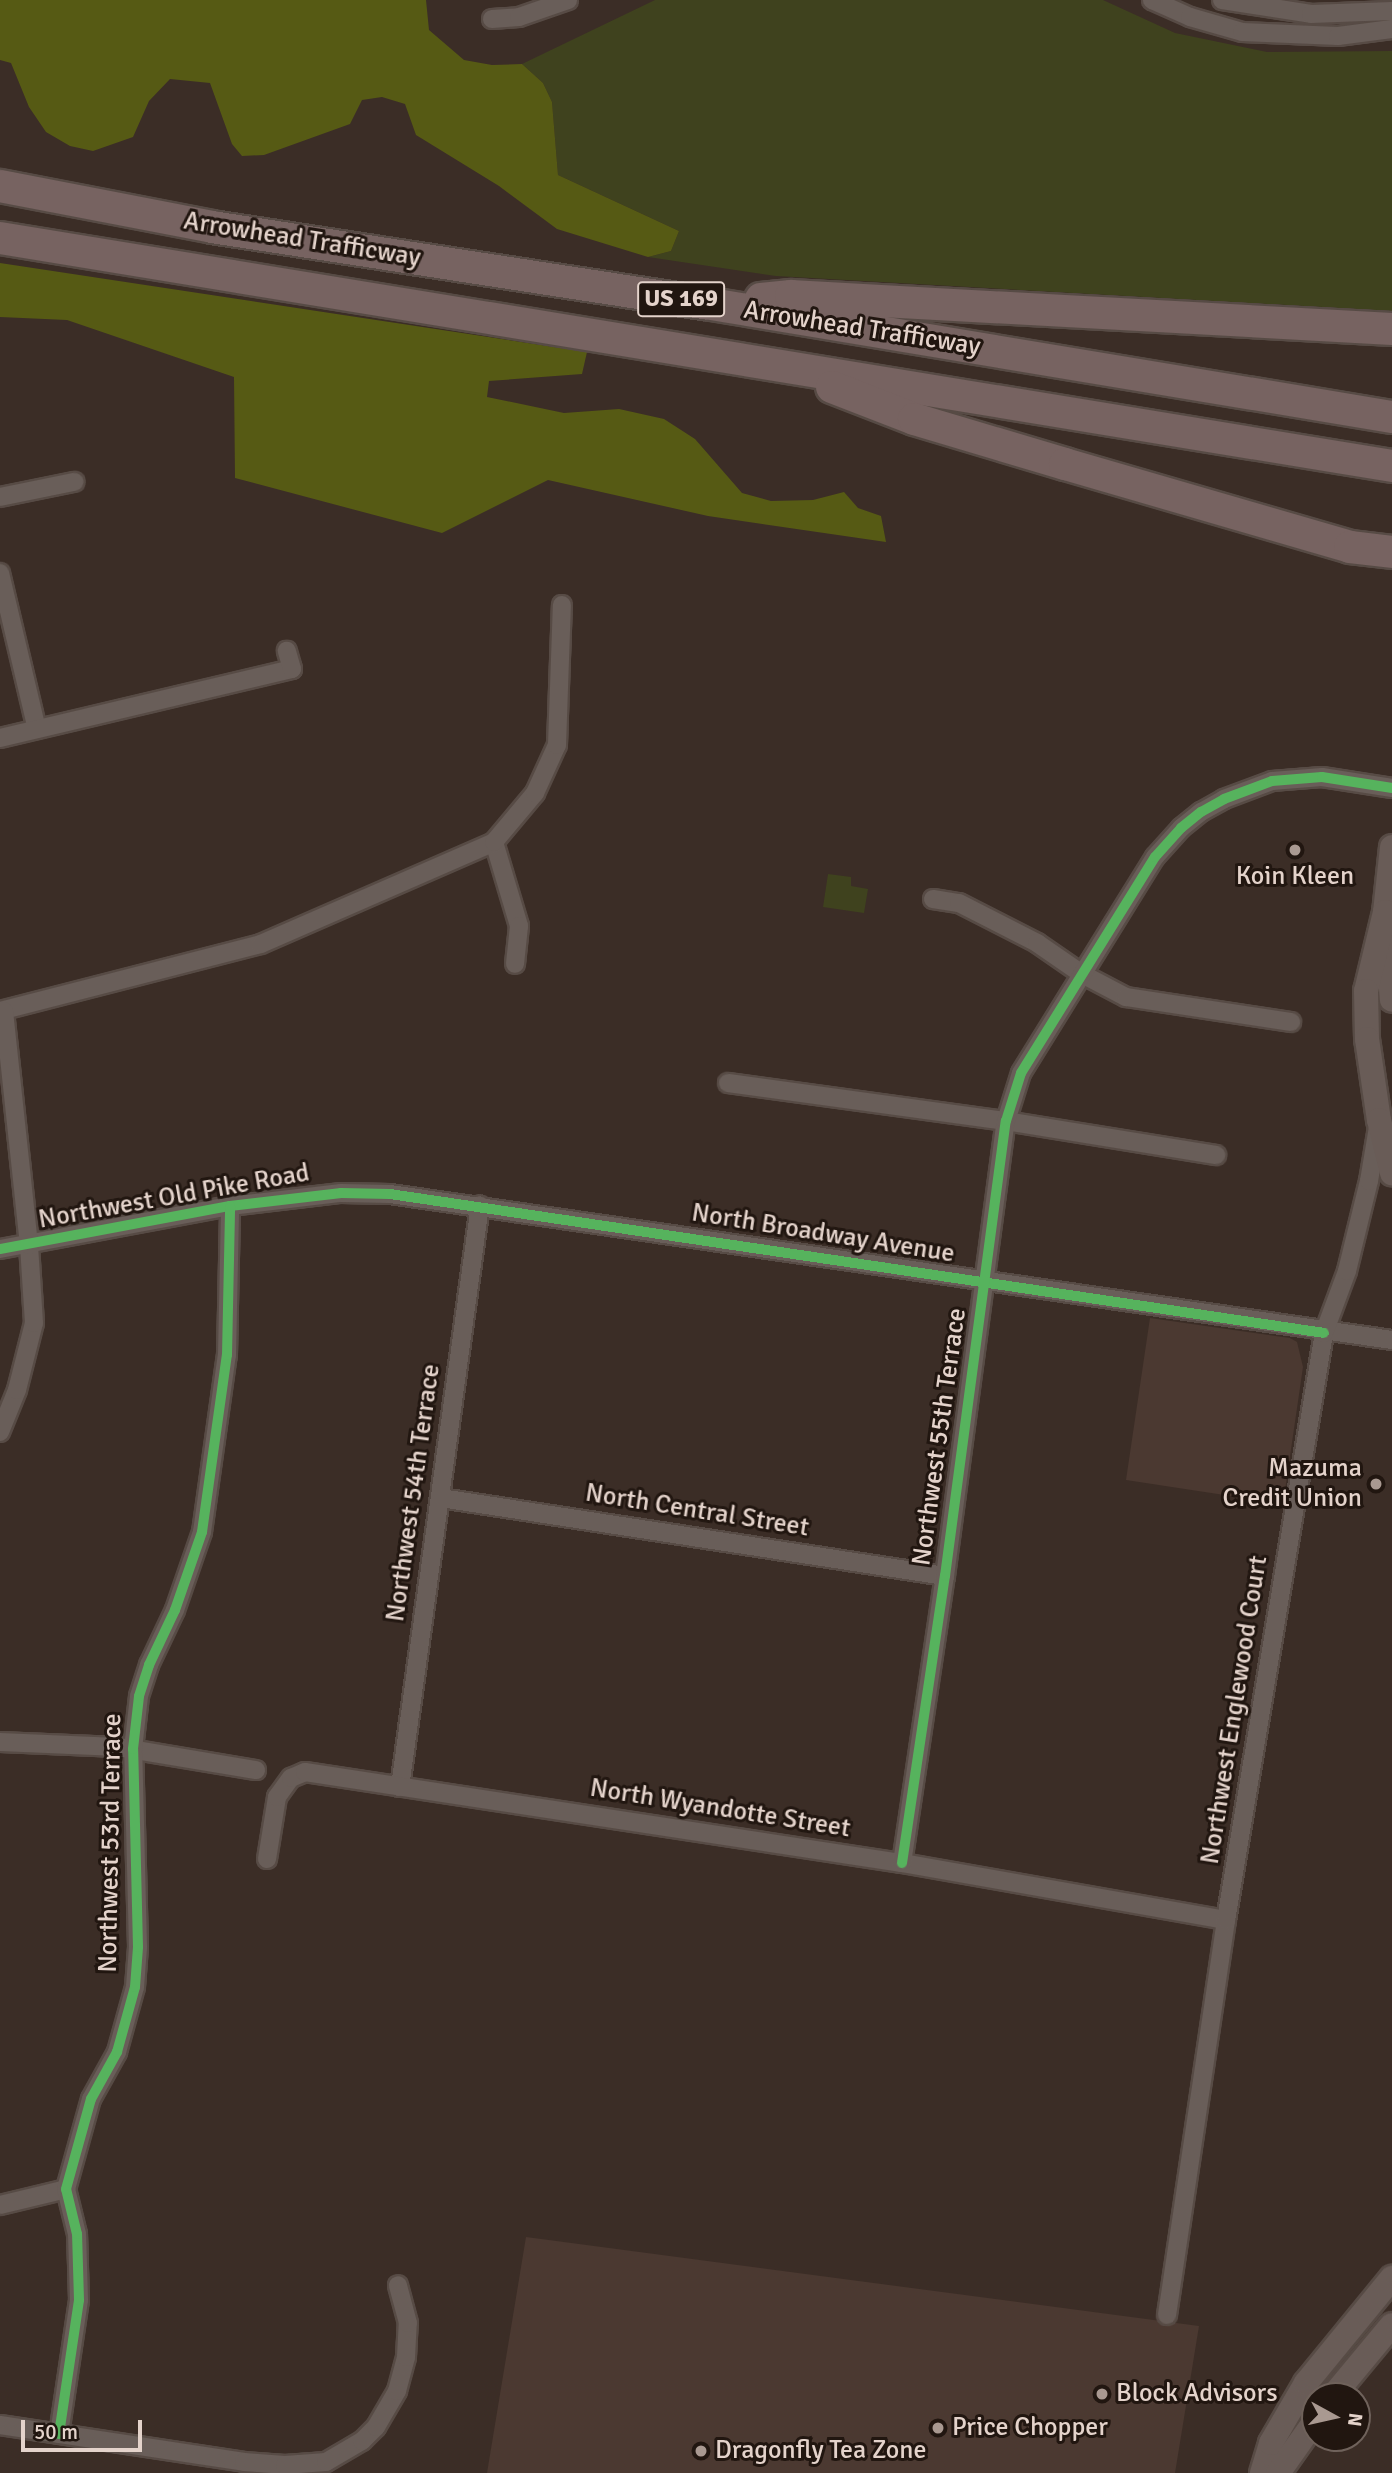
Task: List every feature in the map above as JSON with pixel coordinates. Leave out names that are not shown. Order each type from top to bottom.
[{"type":"highway","name":"Arrowhead Trafficway","points":[[0,186],[212,227],[705,303],[1378,414]]},
{"type":"highway","name":"Arrowhead Trafficway","points":[[0,238],[1392,466]]},
{"type":"highway","points":[[705,303],[791,296],[1392,329]]},
{"type":"highway","points":[[769,363],[914,419],[1350,547],[1392,552]]},
{"type":"highway","points":[[1350,547],[1392,576]]},
{"type":"main road","points":[[1392,847],[1385,912],[1366,991],[1367,1039],[1379,1120],[1392,1173]]},
{"type":"main road","points":[[1385,912],[1392,1000]]},
{"type":"main road","points":[[1262,2473],[1270,2443],[1306,2383],[1392,2278]]},
{"type":"main road","points":[[1345,2382],[1392,2325]]},
{"type":"main road","points":[[1278,2473],[1301,2441]]},
{"type":"street","points":[[492,19],[519,16],[568,0]]},
{"type":"street","points":[[1152,0],[1217,27],[1276,36],[1338,36],[1392,29]]},
{"type":"street","points":[[1222,0],[1311,14],[1392,11]]},
{"type":"street","points":[[1276,36],[1279,11]]},
{"type":"street","points":[[0,497],[74,482]]},
{"type":"street","points":[[0,573],[37,729]]},
{"type":"street","points":[[0,1432],[20,1379],[34,1323],[29,1245],[2,1011],[261,944],[494,842],[536,793],[557,746],[562,605]]},
{"type":"street","points":[[0,738],[292,669],[288,651]]},
{"type":"street","name":"Northwest 55th Terrace","points":[[902,1863],[945,1576],[1006,1121],[1021,1073],[1155,857],[1181,828],[1201,812],[1224,799],[1272,781],[1322,777],[1392,788]]},
{"type":"street","points":[[494,842],[519,926],[515,964]]},
{"type":"street","points":[[933,900],[959,903],[1037,943],[1082,974],[1126,997],[1291,1023]]},
{"type":"street","points":[[728,1083],[1006,1121],[1216,1155]]},
{"type":"street","name":"Northwest Englewood Court","points":[[1167,2315],[1226,1920],[1324,1333],[1356,1233],[1369,1181],[1379,1120]]},
{"type":"street","name":"Northwest Old Pike Road","points":[[0,1249],[230,1206],[341,1193],[390,1194],[481,1205]]},
{"type":"street","name":"North Broadway Avenue","points":[[481,1205],[1324,1333],[1392,1340]]},
{"type":"street","name":"Northwest 54th Terrace","points":[[400,1787],[481,1205]]},
{"type":"street","name":"Northwest 53rd Terrace","points":[[66,2189],[90,2099],[117,2052],[135,1987],[138,1947],[133,1749],[139,1696],[149,1665],[175,1610],[202,1532],[227,1355],[230,1206]]},
{"type":"street","name":"North Central Street","points":[[441,1498],[945,1576]]},
{"type":"street","points":[[0,1742],[133,1749],[256,1770]]},
{"type":"street","name":"North Wyandotte Street","points":[[267,1859],[277,1797],[296,1774],[305,1772],[902,1863],[1226,1920]]},
{"type":"street","points":[[0,2205],[66,2189],[77,2235],[79,2300],[59,2434]]},
{"type":"street","points":[[0,2424],[243,2467],[326,2462],[362,2441],[376,2427],[397,2391],[407,2357],[408,2323],[398,2285]]},
{"type":"shaded area","points":[[0,0],[426,0],[429,30],[464,60],[492,65],[522,64],[543,83],[552,102],[558,175],[679,231],[671,251],[648,257],[557,229],[499,186],[416,135],[405,104],[382,97],[362,100],[350,124],[264,155],[242,156],[232,144],[210,83],[170,79],[149,101],[133,137],[93,151],[70,146],[46,132],[29,107],[11,63],[0,60]]},
{"type":"shaded area","points":[[0,263],[587,352],[582,374],[489,381],[487,397],[564,413],[619,409],[664,419],[695,439],[742,493],[771,501],[813,500],[844,492],[858,508],[881,516],[886,542],[708,516],[548,480],[442,533],[235,478],[234,377],[67,320],[0,317]]},
{"type":"shaded area","points":[[1150,1318],[1290,1338],[1297,1342],[1303,1367],[1283,1504],[1126,1480]]},
{"type":"shaded area","points":[[526,2237],[1199,2326],[1175,2473],[487,2473]]},
{"type":"green space","points":[[655,0],[1103,0],[1175,33],[1267,52],[1392,51],[1392,311],[776,276],[648,257],[671,251],[679,231],[558,175],[552,102],[543,83],[522,64]]},
{"type":"green space","points":[[828,874],[851,877],[851,886],[868,889],[864,913],[823,907]]},
{"type":"cycle path","points":[[902,1863],[945,1576],[1006,1121],[1021,1073],[1155,857],[1181,828],[1201,812],[1224,799],[1272,781],[1322,777],[1392,788]]},
{"type":"cycle path","points":[[0,1249],[230,1206],[341,1193],[390,1194],[1324,1333]]},
{"type":"cycle path","points":[[59,2434],[79,2300],[77,2234],[66,2189],[91,2099],[117,2052],[135,1987],[138,1947],[133,1749],[139,1696],[149,1665],[175,1610],[202,1532],[227,1355],[230,1206]]},
{"type":"place","name":"Koin Kleen","points":[[1295,850]]},
{"type":"place","name":"Mazuma Credit Union","points":[[1376,1484]]},
{"type":"place","name":"Block Advisors","points":[[1102,2394]]},
{"type":"place","name":"Price Chopper","points":[[938,2428]]},
{"type":"place","name":"Dragonfly Tea Zone","points":[[701,2451]]}]
